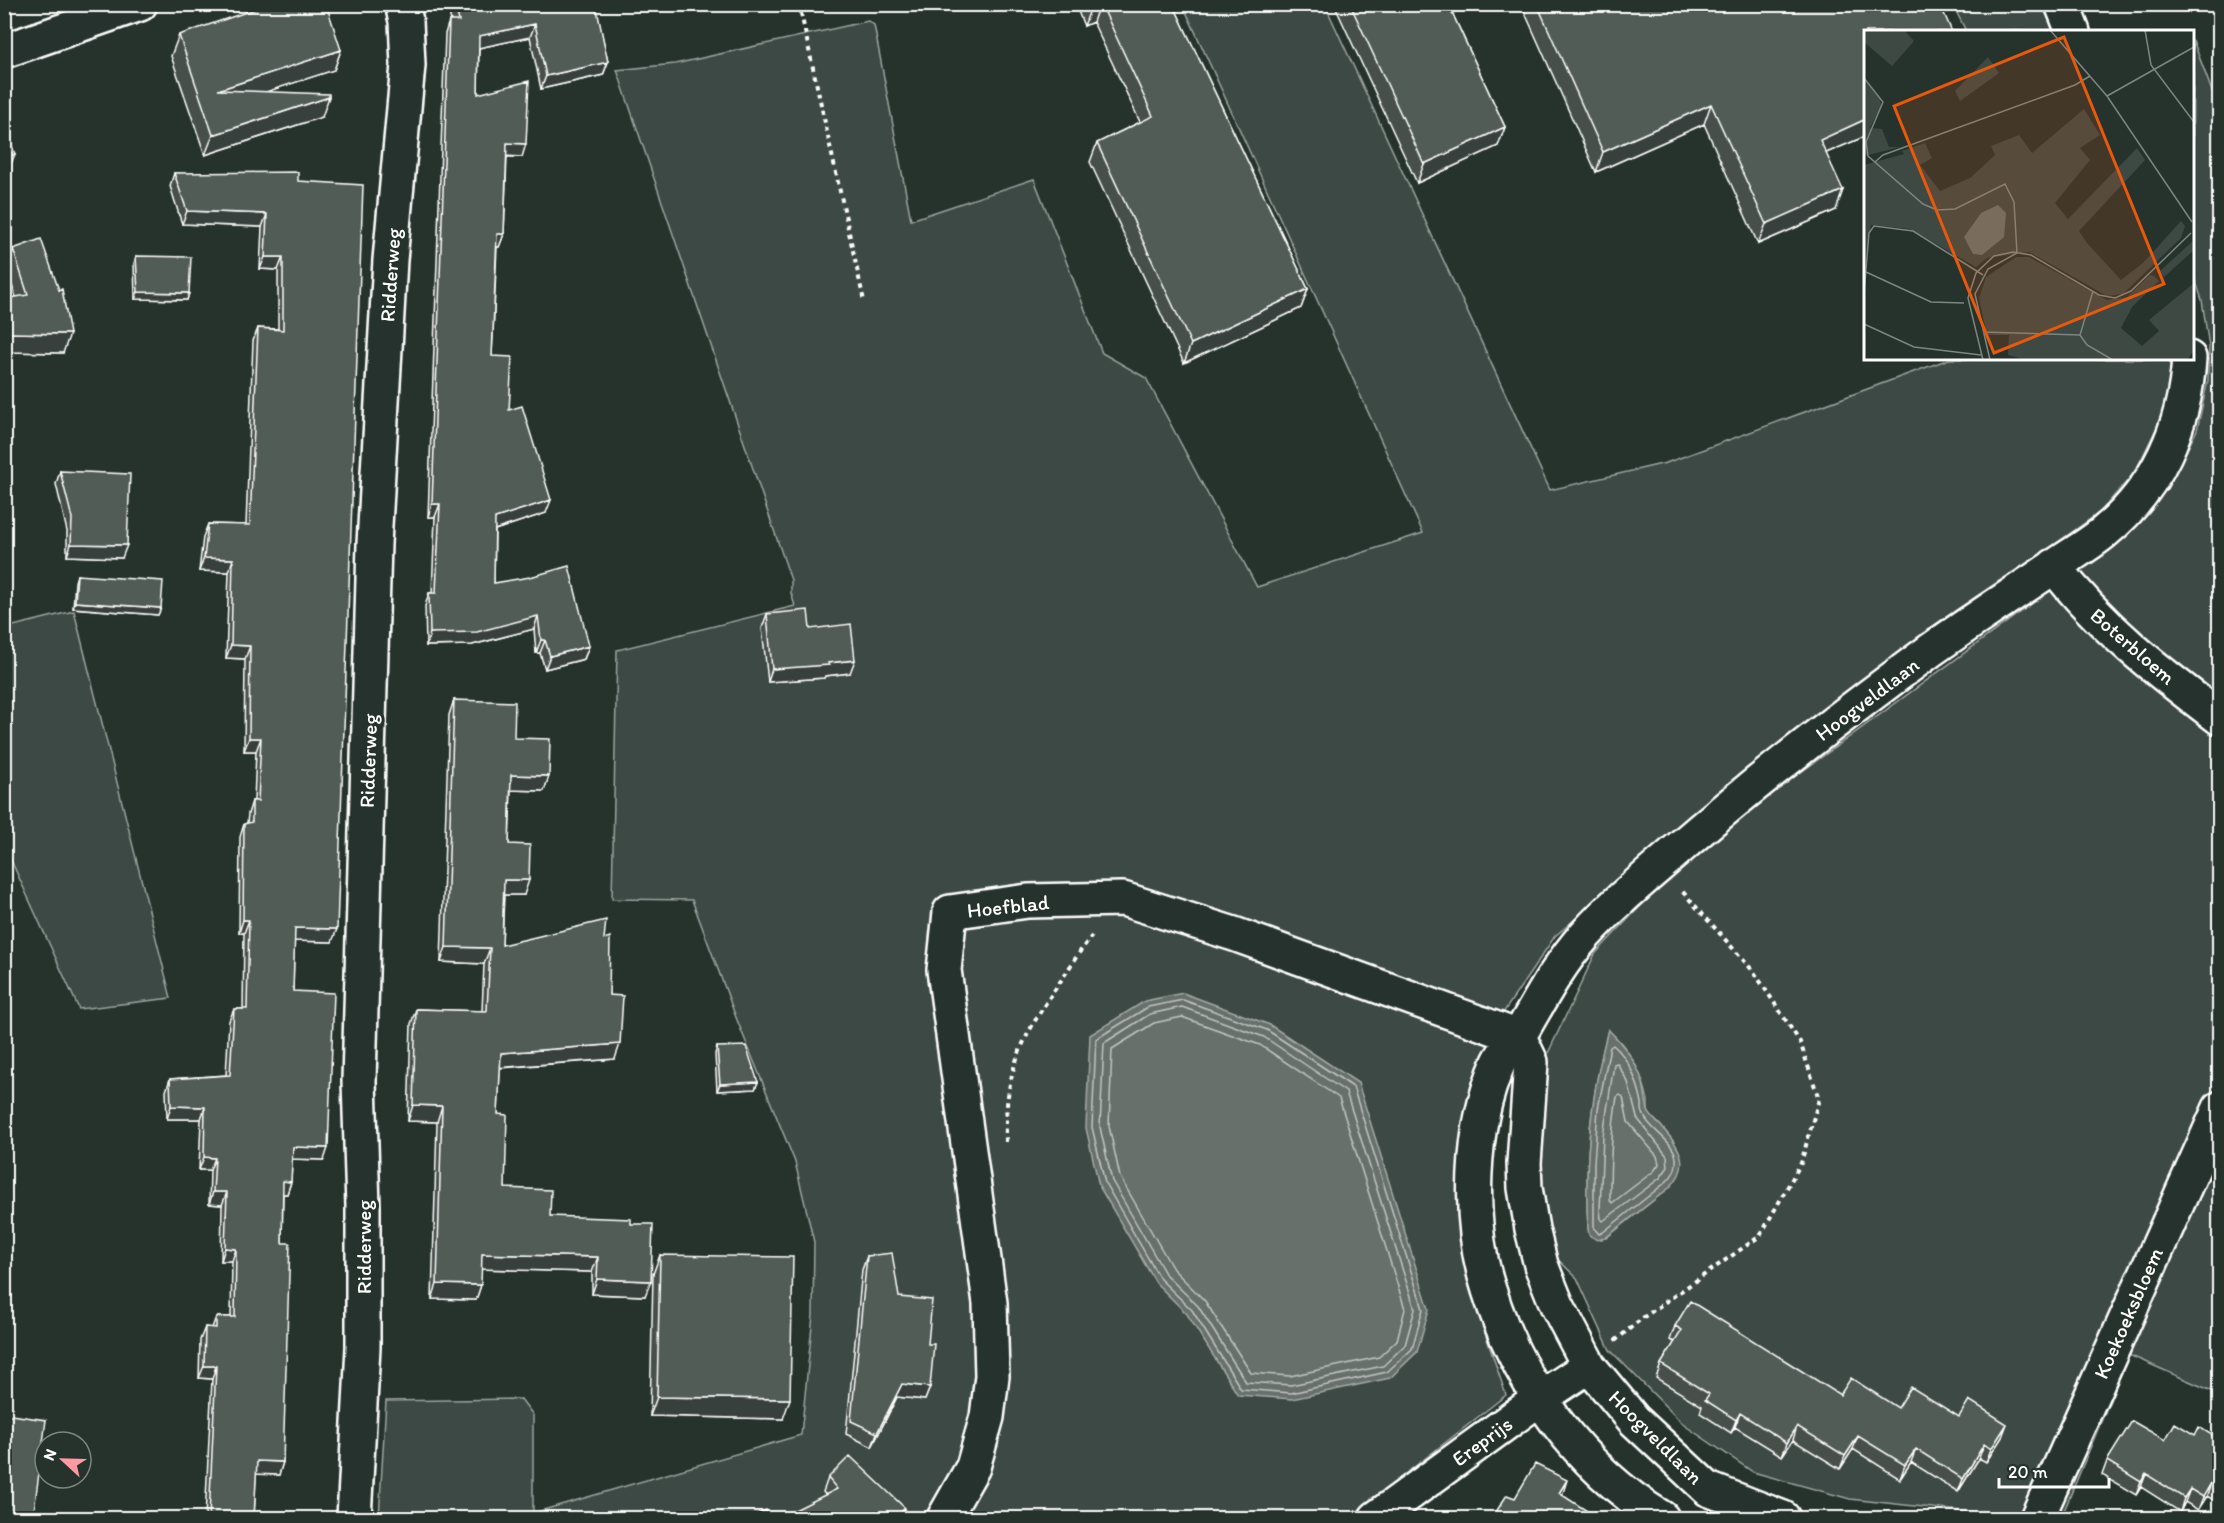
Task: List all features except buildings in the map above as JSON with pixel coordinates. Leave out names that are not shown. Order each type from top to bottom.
[{"type":"street","points":[[4,51],[140,4]]},
{"type":"street","name":"Ridderweg","points":[[354,1518],[363,1347],[363,1207],[359,1081],[374,544],[390,260],[408,65],[406,21],[402,4]]},
{"type":"street","points":[[2062,4],[2072,30]]},
{"type":"street","name":"Hoogveldlaan","points":[[1662,1518],[1623,1492],[1550,1416],[1518,1364],[1498,1318],[1485,1276],[1476,1226],[1476,1167],[1481,1124],[1500,1059],[1519,1037],[1553,975],[1584,936],[1628,891],[1724,809],[1933,649],[2102,534],[2127,510],[2153,478],[2166,454],[2180,418],[2188,380],[2189,360]]},
{"type":"street","name":"Boterbloem","points":[[2054,566],[2071,590],[2100,621],[2142,659],[2220,718]]},
{"type":"street","name":"Hoefblad","points":[[944,1518],[973,1467],[987,1417],[992,1376],[990,1304],[944,970],[950,912],[1028,901],[1124,899],[1234,934],[1519,1037]]},
{"type":"street","name":"Hoogveldlaan","points":[[1519,1037],[1531,1062],[1524,1163],[1532,1229],[1540,1265],[1557,1305],[1589,1366],[1634,1420],[1708,1489],[1784,1518]]},
{"type":"street","name":"Koekoeksbloem","points":[[2037,1518],[2220,1108]]},
{"type":"street","name":"Ereprijs","points":[[1376,1518],[1539,1399],[1589,1366]]},
{"type":"path","points":[[799,4],[864,301]]},
{"type":"path","points":[[1589,1366],[1641,1319],[1760,1236],[1801,1163],[1819,1099],[1800,1041],[1754,972],[1660,866]]},
{"type":"path","points":[[1007,1149],[1006,1102],[1014,1061],[1025,1036],[1077,953],[1124,899]]},
{"type":"shaded area","points":[[1183,5],[1325,5],[1550,490],[1666,463],[1946,360],[2172,360],[2171,391],[2158,425],[2135,472],[2100,512],[1769,757],[1555,936],[1497,1022],[1473,1086],[1460,1194],[1469,1286],[1506,1395],[1349,1518],[379,1518],[386,1401],[521,1399],[533,1415],[533,1513],[801,1435],[813,1315],[814,1242],[795,1162],[737,1020],[692,900],[612,899],[617,650],[795,606],[791,593],[791,580],[617,70],[675,64],[868,21],[874,25],[911,220],[1034,179],[1102,353],[1146,378],[1257,587],[1423,533]]},
{"type":"shaded area","points":[[1953,5],[2042,5],[2054,30],[1966,30]]},
{"type":"shaded area","points":[[2194,43],[2220,113],[2219,1394],[2129,1355],[2061,1518],[2025,1518],[1850,1499],[1753,1472],[1684,1425],[1610,1350],[1577,1278],[1550,1252],[1538,1191],[1546,1063],[1549,1051],[1595,954],[1693,851],[2115,543],[2167,489],[2197,430],[2208,380],[2209,347],[2202,300],[2194,276]],"holes":[[[1608,1030],[1622,1045],[1639,1072],[1646,1091],[1649,1113],[1673,1140],[1681,1162],[1676,1179],[1669,1188],[1606,1238],[1588,1229],[1587,1179],[1590,1129],[1597,1079]]]},
{"type":"shaded area","points":[[74,611],[171,998],[79,1009],[5,847],[5,628]]},
{"type":"water","points":[[1183,993],[1270,1025],[1358,1083],[1429,1309],[1417,1352],[1390,1378],[1292,1399],[1238,1395],[1187,1314],[1156,1283],[1099,1186],[1086,1128],[1090,1035],[1145,1001]]},
{"type":"water","points":[[1608,1029],[1633,1061],[1643,1083],[1648,1111],[1673,1140],[1681,1155],[1682,1163],[1677,1179],[1669,1188],[1605,1238],[1597,1240],[1589,1235],[1588,1229],[1588,1154],[1597,1079]]}]
